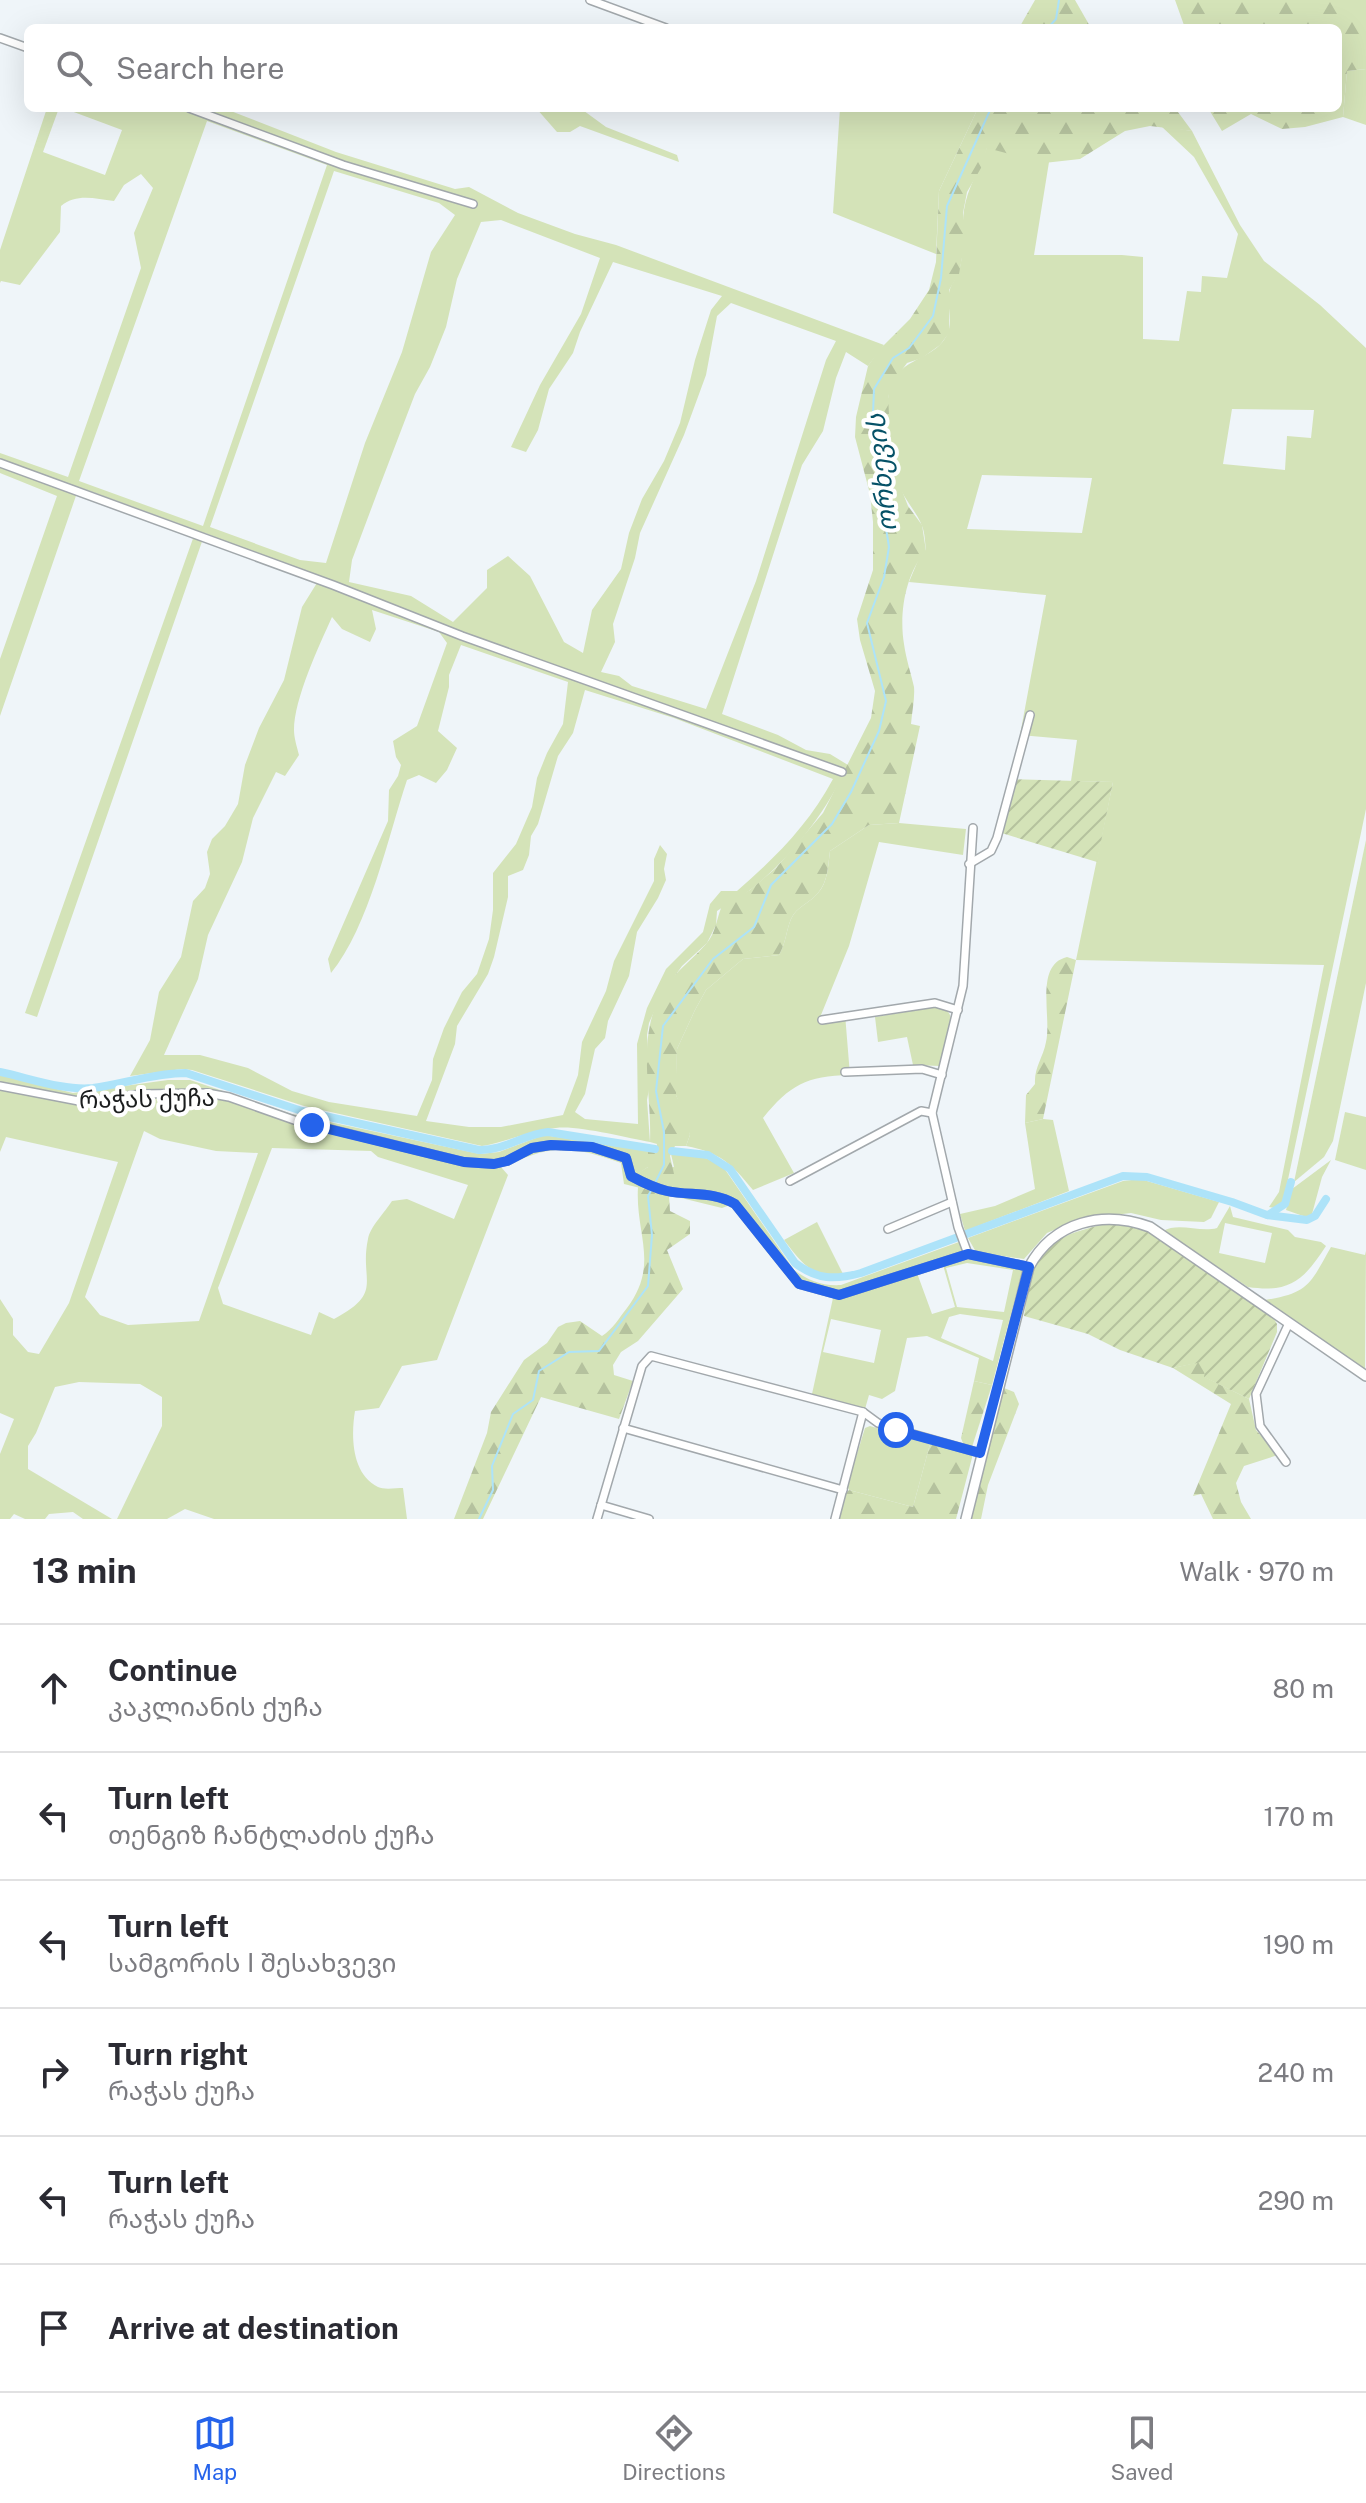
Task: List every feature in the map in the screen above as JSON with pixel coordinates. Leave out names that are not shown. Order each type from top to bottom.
[{"type":"street","points":[[590,0],[655,24]]},
{"type":"street","points":[[0,38],[24,47]]},
{"type":"street","points":[[200,112],[343,165],[473,204]]},
{"type":"street","points":[[0,463],[333,585],[462,636],[842,772]]},
{"type":"street","points":[[969,864],[991,851],[997,838],[1030,715]]},
{"type":"street","points":[[973,828],[966,962],[958,1010],[932,1113],[958,1227],[968,1254],[1029,1267]]},
{"type":"street","points":[[822,1020],[935,1003],[958,1010]]},
{"type":"street","points":[[845,1072],[922,1069],[942,1075]]},
{"type":"street","name":"რაჭას ქუჩა","points":[[0,1086],[84,1102],[141,1094],[207,1093],[229,1097],[294,1120],[464,1162],[494,1164],[532,1148],[551,1145],[592,1147],[626,1158],[631,1176],[658,1188],[712,1195],[735,1204],[799,1284],[839,1295],[968,1254]]},
{"type":"street","points":[[790,1181],[921,1111],[932,1113]]},
{"type":"street","points":[[888,1229],[952,1202]]},
{"type":"street","points":[[966,1519],[980,1453],[1029,1267],[1037,1252],[1049,1240],[1075,1226],[1107,1217],[1127,1219],[1150,1227],[1366,1376]]},
{"type":"street","points":[[1286,1462],[1260,1426],[1256,1394],[1289,1323]]},
{"type":"street","points":[[597,1519],[642,1366],[647,1358],[658,1356],[863,1412],[878,1423],[895,1429],[980,1453]]},
{"type":"street","points":[[835,1519],[863,1412]]},
{"type":"street","points":[[623,1428],[843,1490]]},
{"type":"street","points":[[601,1505],[649,1519]]},
{"type":"green space","points":[[1035,0],[1075,0],[1089,24],[1021,24]]},
{"type":"green space","points":[[1175,0],[1366,0],[1366,69],[1347,71],[1343,117],[1305,127],[1282,129],[1251,114],[1222,131],[1210,112],[1342,112],[1342,24],[1184,24]]},
{"type":"green space","points":[[1366,69],[1366,125],[1343,117],[1347,71]]},
{"type":"green space","points":[[46,112],[58,112],[43,152],[105,175],[122,130],[74,112],[233,112],[336,152],[455,189],[469,187],[518,213],[616,245],[884,345],[868,366],[846,352],[823,431],[802,465],[722,714],[778,735],[806,750],[830,754],[848,765],[808,831],[769,874],[717,911],[716,925],[707,943],[682,966],[662,994],[647,1035],[650,1142],[565,1128],[546,1129],[482,1146],[304,1106],[192,1070],[130,1076],[150,1040],[159,992],[181,957],[193,901],[205,888],[210,874],[207,852],[212,839],[225,826],[238,804],[245,765],[259,728],[284,680],[302,607],[320,578],[205,533],[37,1017],[25,1013],[196,530],[79,487],[0,716],[0,659],[57,496],[0,473],[0,453],[68,477],[141,268],[134,233],[153,188],[141,174],[124,185],[114,201],[80,198],[67,202],[61,206],[60,232],[20,285],[0,283],[0,250]],"holes":[[[207,121],[327,165],[203,526],[79,481]],[[334,171],[439,203],[455,215],[431,252],[402,352],[365,443],[326,563],[300,560],[210,527]],[[501,220],[600,258],[581,314],[540,385],[511,447],[526,452],[538,430],[549,389],[573,353],[613,262],[722,296],[711,310],[680,423],[664,461],[642,499],[629,533],[621,569],[592,610],[583,653],[564,642],[530,576],[508,556],[487,570],[487,588],[453,622],[411,596],[349,582],[352,560],[415,394],[446,327],[457,279],[481,222]],[[731,303],[836,341],[826,360],[756,581],[706,709],[632,686],[619,676],[601,672],[615,642],[613,624],[640,533],[684,435],[706,375],[717,316]],[[372,610],[439,632],[447,643],[417,726],[393,741],[401,765],[389,790],[388,821],[328,959],[331,973],[367,907],[407,780],[419,775],[436,783],[447,770],[457,748],[438,731],[449,675],[461,645],[568,682],[563,724],[537,778],[532,807],[516,844],[493,873],[489,939],[477,974],[462,992],[444,1028],[433,1059],[432,1080],[417,1116],[329,1102],[292,1091],[248,1068],[200,1055],[164,1055],[198,979],[208,935],[242,862],[253,818],[276,772],[285,776],[299,755],[294,730],[298,703],[332,617],[342,629],[370,642],[376,629]],[[585,690],[674,718],[833,779],[813,811],[778,852],[737,891],[721,891],[710,904],[703,932],[666,969],[647,1008],[637,1044],[638,1124],[585,1119],[575,1112],[585,1094],[595,1049],[605,1038],[608,1021],[629,976],[637,932],[666,880],[664,869],[667,854],[660,845],[654,859],[654,881],[614,961],[606,991],[582,1042],[578,1075],[563,1115],[501,1127],[469,1127],[426,1121],[455,1044],[457,1026],[488,974],[494,957],[508,897],[508,876],[523,870],[558,756],[573,733]]]},
{"type":"green space","points":[[540,112],[585,112],[606,127],[677,155],[679,162],[580,126],[570,132],[557,132]]},
{"type":"green space","points":[[840,112],[976,112],[939,191],[936,254],[833,213]]},
{"type":"green space","points":[[976,112],[1178,112],[1192,131],[1150,126],[1125,131],[1080,159],[1044,163],[987,148],[981,168],[967,192],[963,213],[964,247],[959,274],[949,290],[949,333],[940,345],[922,358],[907,363],[894,381],[888,397],[892,465],[908,506],[922,525],[926,551],[908,583],[903,607],[904,644],[914,687],[911,724],[920,726],[899,823],[869,825],[830,851],[824,884],[794,915],[779,955],[743,959],[706,990],[677,1049],[676,1095],[687,1119],[690,1135],[686,1146],[675,1146],[670,1156],[674,1174],[668,1188],[642,1179],[638,1173],[648,1167],[648,1151],[656,1151],[657,1144],[650,1142],[647,1064],[647,1044],[655,1007],[664,989],[710,939],[726,899],[736,898],[750,890],[776,868],[823,813],[871,718],[875,691],[857,619],[873,570],[873,522],[870,494],[855,437],[856,417],[868,366],[879,350],[910,319],[929,290],[936,262],[939,191]]},
{"type":"green space","points":[[1161,126],[1192,131],[1240,225],[1264,261],[1320,305],[1366,348],[1366,809],[1283,1203],[1276,1208],[1269,1207],[1279,1192],[1324,965],[1076,960],[1113,782],[1071,781],[1077,740],[1020,735],[1046,595],[909,582],[919,558],[926,550],[924,535],[920,521],[895,475],[887,431],[888,399],[897,375],[932,351],[949,330],[949,293],[961,263],[966,202],[987,147],[1049,162],[1034,255],[1143,257],[1143,339],[1179,341],[1187,291],[1201,292],[1202,276],[1227,278],[1238,234],[1194,157]],"holes":[[[1232,409],[1314,410],[1311,438],[1287,436],[1285,470],[1223,464]],[[982,475],[1092,478],[1082,533],[967,529]]]},
{"type":"green space","points":[[1009,779],[1113,782],[1097,862],[995,831]]},
{"type":"green space","points":[[899,823],[966,829],[963,855],[879,842],[849,946],[821,1015],[845,1014],[850,1075],[800,1084],[763,1118],[794,1173],[753,1190],[724,1160],[686,1146],[690,1135],[676,1095],[677,1049],[706,990],[743,959],[779,955],[794,915],[824,884],[830,851],[869,825]]},
{"type":"green space","points":[[1366,840],[1366,983],[1333,1141],[1324,1157],[1294,1182]]},
{"type":"green space","points":[[1067,957],[1076,960],[1043,1119],[1025,1123],[1026,1095],[1035,1084],[1046,1042],[1047,981],[1057,962]]},
{"type":"green space","points":[[935,1007],[947,1011],[951,1022],[940,1066],[913,1065],[907,1037],[878,1042],[875,1017]]},
{"type":"green space","points":[[0,1075],[73,1093],[168,1080],[190,1080],[292,1114],[480,1154],[499,1152],[544,1135],[648,1151],[648,1167],[639,1173],[674,1167],[671,1154],[705,1158],[724,1168],[794,1270],[822,1284],[841,1285],[959,1242],[963,1250],[961,1254],[839,1292],[805,1285],[738,1202],[722,1208],[624,1184],[621,1163],[586,1153],[560,1150],[534,1154],[501,1167],[508,1175],[437,1360],[402,1366],[379,1408],[355,1411],[353,1442],[362,1473],[378,1487],[403,1488],[407,1519],[214,1519],[185,1509],[167,1519],[117,1519],[162,1426],[162,1397],[140,1384],[79,1382],[55,1387],[28,1446],[28,1469],[112,1519],[83,1519],[73,1512],[49,1514],[45,1519],[25,1519],[14,1514],[10,1519],[0,1519],[0,1454],[14,1419],[0,1413],[0,1299],[13,1319],[13,1335],[28,1352],[39,1354],[69,1303],[118,1162],[6,1137],[0,1152]],"holes":[[[144,1131],[160,1139],[216,1151],[258,1153],[199,1321],[128,1325],[100,1315],[85,1297]],[[272,1148],[371,1151],[378,1157],[468,1185],[454,1219],[407,1199],[392,1201],[369,1234],[365,1293],[350,1310],[334,1319],[319,1312],[311,1335],[223,1304],[218,1288]]]},
{"type":"green space","points":[[1345,1112],[1366,1117],[1366,1170],[1335,1160]]},
{"type":"green space","points":[[1053,1120],[1069,1191],[965,1231],[960,1214],[995,1206],[1035,1189],[1025,1123]]},
{"type":"green space","points":[[1331,1160],[1322,1177],[1312,1214],[1306,1217],[1286,1210],[1292,1189]]},
{"type":"green space","points":[[1140,1179],[1219,1202],[1211,1218],[1204,1222],[1161,1220],[1131,1213],[1080,1219],[1047,1233],[1024,1259],[976,1252],[968,1238],[1123,1181]]},
{"type":"green space","points":[[638,1187],[669,1196],[670,1211],[690,1221],[690,1234],[667,1250],[683,1289],[638,1341],[621,1352],[613,1365],[614,1375],[633,1381],[619,1419],[541,1397],[483,1519],[454,1519],[487,1433],[491,1412],[524,1360],[547,1343],[558,1327],[566,1323],[580,1321],[602,1336],[616,1323],[637,1292],[644,1263]]},
{"type":"green space","points":[[1230,1206],[1233,1217],[1288,1230],[1295,1237],[1321,1242],[1326,1246],[1310,1268],[1294,1282],[1275,1288],[1248,1287],[1163,1231],[1176,1227],[1217,1228]],"holes":[[[1225,1223],[1272,1233],[1265,1263],[1219,1253]]]},
{"type":"green space","points":[[817,1222],[843,1274],[823,1274],[808,1267],[784,1240]]},
{"type":"green space","points":[[1107,1223],[1128,1223],[1146,1229],[1273,1317],[1277,1332],[1249,1399],[1204,1377],[1207,1361],[1173,1368],[1120,1350],[1088,1334],[1024,1316],[1032,1275],[1044,1251],[1067,1236]]},
{"type":"green space","points":[[1331,1247],[1365,1255],[1366,1251],[1365,1372],[1265,1300],[1291,1294],[1307,1285]]},
{"type":"green space","points":[[966,1259],[1023,1269],[992,1385],[974,1381],[979,1358],[927,1336],[907,1338],[895,1391],[882,1399],[869,1395],[865,1409],[812,1394],[833,1298],[917,1273],[932,1314],[955,1307],[943,1265]],"holes":[[[967,1263],[1013,1270],[1004,1312],[957,1307],[946,1268]],[[960,1314],[1003,1320],[993,1361],[941,1338],[949,1317]],[[831,1319],[881,1330],[874,1363],[823,1352]]]},
{"type":"green space","points":[[1208,1360],[1205,1377],[1249,1399],[1256,1430],[1278,1455],[1244,1466],[1236,1483],[1241,1502],[1251,1519],[1213,1519],[1201,1494],[1193,1496],[1231,1404],[1173,1368]]},
{"type":"green space","points":[[974,1381],[992,1385],[972,1447],[964,1446],[961,1438]]},
{"type":"green space","points":[[1004,1388],[1014,1392],[1019,1404],[988,1485],[981,1519],[971,1519]]},
{"type":"green space","points":[[870,1426],[930,1444],[913,1507],[849,1490],[847,1486],[865,1428]]},
{"type":"green space","points":[[930,1444],[973,1454],[956,1519],[838,1519],[844,1495],[849,1490],[913,1507]]},
{"type":"waterway","name":"ორხევის","points":[[1052,24],[1056,19],[1059,0]]},
{"type":"waterway","name":"ორხევის","points":[[655,1183],[664,1165],[664,1132],[656,1091],[663,1026],[713,959],[754,927],[771,885],[832,824],[851,792],[879,731],[886,701],[867,623],[884,577],[889,547],[872,440],[874,389],[893,358],[909,348],[933,316],[941,278],[947,206],[989,112]]},
{"type":"waterway","points":[[0,1072],[58,1086],[82,1088],[186,1073],[302,1111],[479,1150],[497,1148],[548,1132],[655,1149]]},
{"type":"waterway","points":[[672,1151],[708,1155],[730,1169],[795,1263],[811,1273],[826,1277],[861,1273],[1123,1176],[1147,1177],[1267,1215],[1307,1220],[1315,1216],[1326,1199]]},
{"type":"waterway","points":[[1268,1215],[1285,1204],[1291,1182]]},
{"type":"waterway","name":"ორხევის","points":[[479,1519],[493,1490],[492,1466],[513,1414],[533,1400],[539,1371],[569,1352],[599,1351],[648,1286],[652,1235],[648,1196],[652,1189]]},
{"type":"route","points":[[312,1125],[464,1162],[494,1164],[532,1148],[551,1145],[592,1147],[622,1155],[626,1158],[631,1176],[645,1183],[666,1191],[725,1198],[735,1204],[799,1284],[826,1293],[839,1295],[968,1254],[1029,1267],[980,1453],[896,1430]]}]
